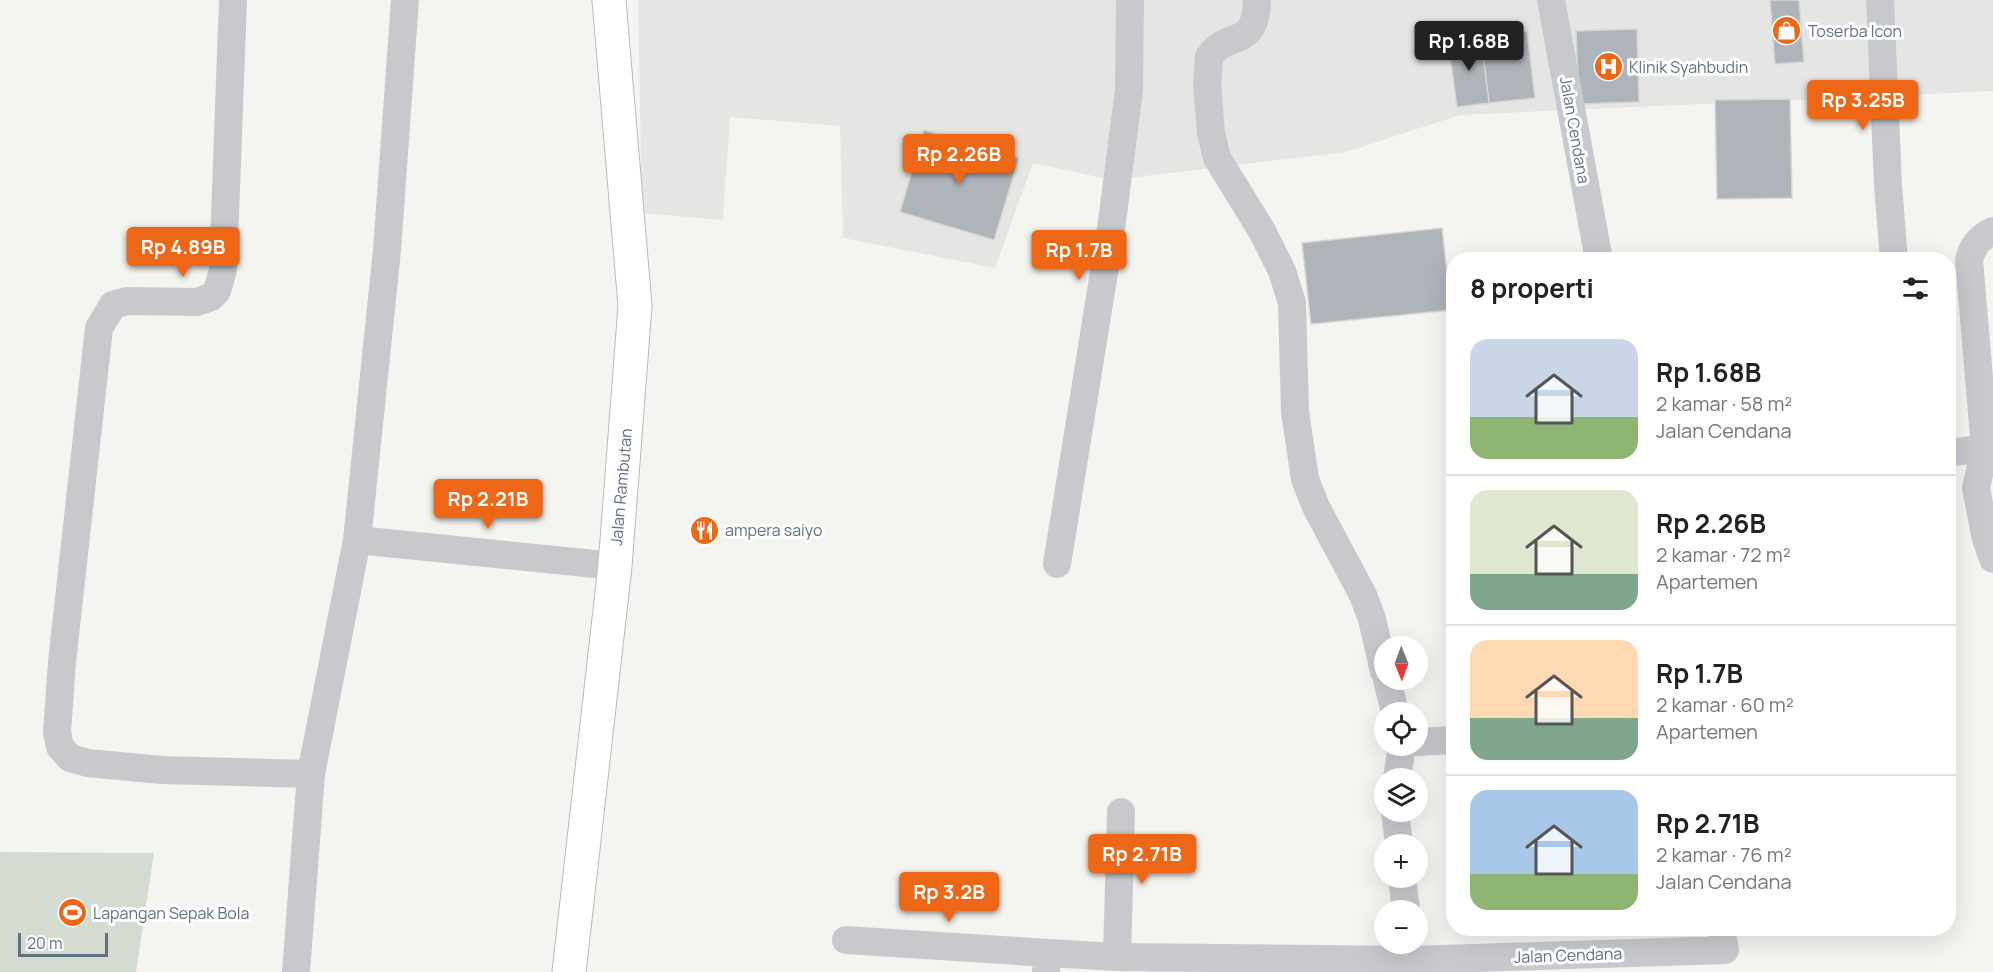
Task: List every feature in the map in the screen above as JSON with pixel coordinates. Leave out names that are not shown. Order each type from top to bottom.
[{"type":"main road","name":"Jalan Rambutan","points":[[569,972],[615,566],[635,306],[609,0]]},
{"type":"street","points":[[233,0],[222,270],[217,291],[211,297],[197,302],[127,301],[113,305],[99,328],[62,662],[57,732],[60,747],[70,758],[87,763],[162,770],[311,774]]},
{"type":"street","points":[[296,972],[311,774],[357,540],[387,250],[405,0]]},
{"type":"street","points":[[1057,564],[1113,218],[1129,90],[1130,0]]},
{"type":"street","points":[[1257,0],[1252,27],[1239,37],[1220,46],[1209,57],[1207,85],[1211,133],[1217,158],[1262,231],[1282,271],[1292,303],[1295,412],[1305,479],[1316,507],[1363,595],[1376,636]]},
{"type":"street","name":"Jalan Cendana","points":[[1551,0],[1598,252]]},
{"type":"street","points":[[1880,0],[1888,185],[1893,252]]},
{"type":"street","points":[[1993,231],[1979,240],[1971,250],[1969,260],[1985,448],[1976,488],[1986,539],[1993,559]]},
{"type":"street","points":[[1956,452],[1985,448]]},
{"type":"street","points":[[357,540],[615,566]]},
{"type":"street","points":[[1428,741],[1446,740]]},
{"type":"street","points":[[1117,957],[1121,812]]},
{"type":"street","name":"Jalan Cendana","points":[[846,939],[1047,962],[1117,957],[1374,953]]},
{"type":"street","name":"Jalan Cendana","points":[[1428,951],[1724,941]]},
{"type":"shaded area","points":[[638,0],[1993,0],[1993,91],[1460,115],[1346,152],[1112,180],[1033,163],[995,268],[843,238],[840,126],[730,117],[723,220],[642,213]]},
{"type":"shaded area","name":"Lapangan Sepak Bola","points":[[0,852],[154,853],[136,972],[0,972]]},
{"type":"building","name":"Toserba Icon","points":[[1770,0],[1799,0],[1804,62],[1775,64]]},
{"type":"building","name":"Klinik Syahbudin","points":[[1637,29],[1639,102],[1579,104],[1576,31]]},
{"type":"building","points":[[1527,31],[1535,98],[1489,103],[1481,36]]},
{"type":"building","points":[[1481,36],[1489,103],[1457,107],[1448,41]]},
{"type":"building","points":[[1790,99],[1792,198],[1717,199],[1715,100]]},
{"type":"building","points":[[924,130],[1019,158],[994,240],[900,212]]},
{"type":"building","points":[[1442,228],[1446,264],[1446,310],[1311,324],[1302,243]]},
{"type":"place","name":"Toserba Icon","points":[[1787,31]]},
{"type":"place","name":"Klinik Syahbudin","points":[[1608,67]]},
{"type":"place","name":"ampera saiyo","points":[[704,530]]},
{"type":"place","name":"Lapangan Sepak Bola","points":[[72,913]]}]
